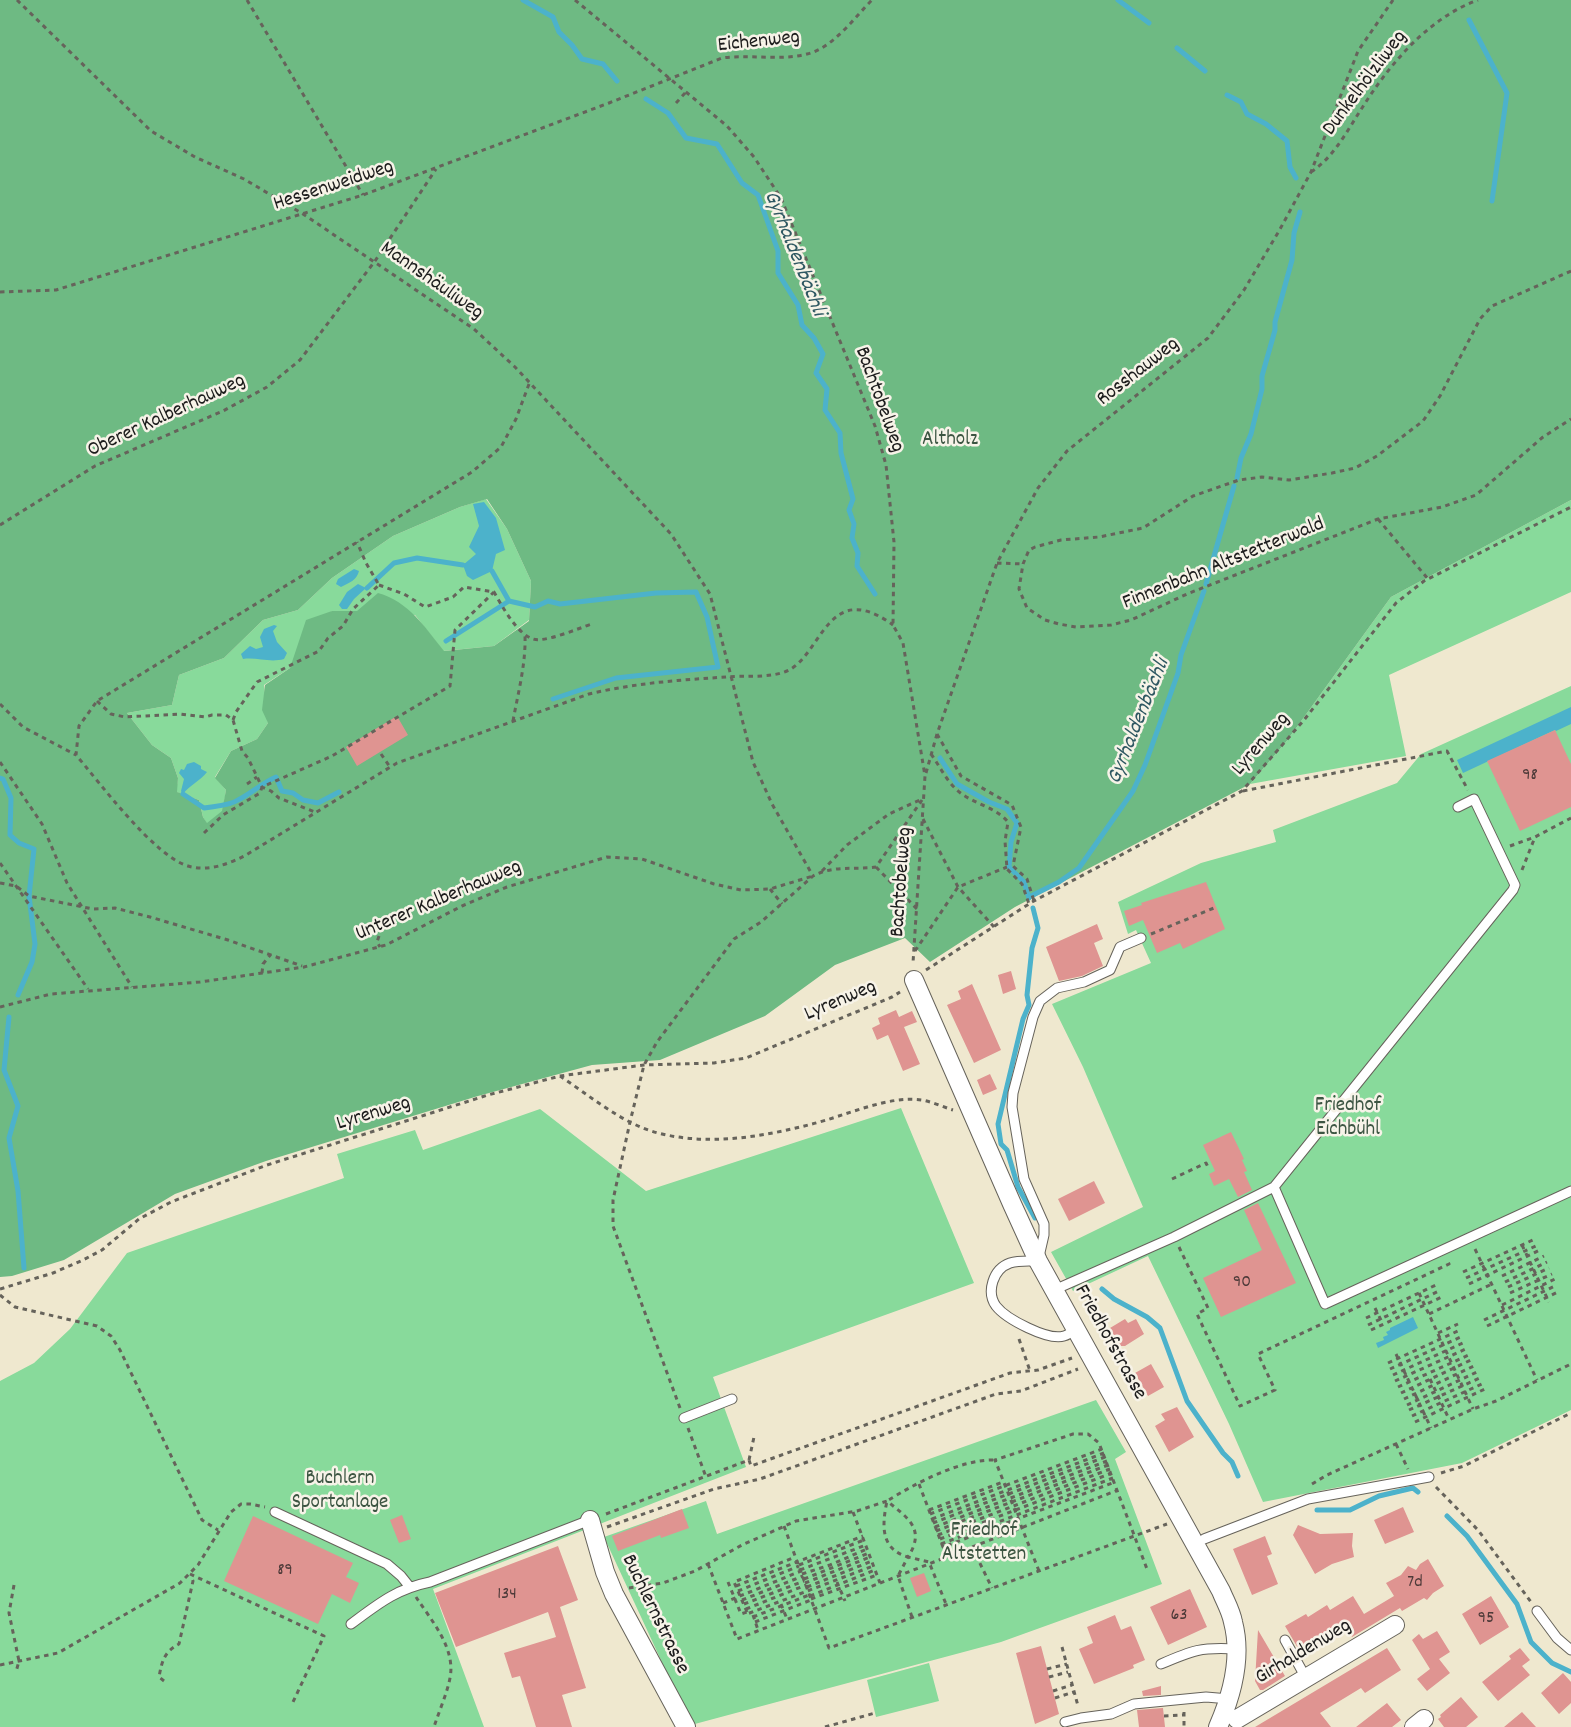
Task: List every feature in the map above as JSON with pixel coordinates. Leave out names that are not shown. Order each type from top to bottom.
[{"type":"street","name":"Friedhofstrasse","points":[[914,980],[1038,1260],[1221,1591],[1233,1622],[1236,1648],[1229,1717]]},
{"type":"street","name":"Buchlernstrasse","points":[[590,1520],[614,1594],[686,1727]]},
{"type":"street","name":"Girhaldenweg","points":[[1229,1717],[1306,1678],[1395,1625]]},
{"type":"lane","points":[[1054,1290],[1174,1237],[1274,1187],[1515,885],[1474,799],[1458,807]]},
{"type":"lane","points":[[1076,1329],[1065,1336],[1058,1337],[1035,1331],[1002,1312],[992,1300],[991,1287],[1003,1267],[1016,1262],[1038,1260],[1044,1235],[1044,1224],[1024,1179],[1012,1107],[1013,1093],[1033,1017],[1040,1001],[1057,988],[1084,982],[1110,970],[1120,947],[1141,938]]},
{"type":"lane","points":[[1274,1187],[1325,1304],[1571,1191]]},
{"type":"lane","points":[[684,1418],[732,1399]]},
{"type":"lane","points":[[1204,1539],[1308,1499],[1429,1477]]},
{"type":"lane","points":[[275,1512],[387,1564],[409,1586]]},
{"type":"lane","points":[[351,1624],[387,1597],[409,1586],[430,1582],[590,1520]]},
{"type":"lane","points":[[1537,1611],[1557,1638],[1571,1650]]},
{"type":"lane","points":[[1285,1640],[1306,1678]]},
{"type":"lane","points":[[1161,1664],[1192,1650],[1208,1647],[1236,1648]]},
{"type":"lane","points":[[1065,1722],[1111,1714],[1134,1704],[1206,1697],[1229,1717]]},
{"type":"path","name":"Mannshäuliweg","points":[[17,0],[151,131],[195,157],[243,179],[303,214],[474,329],[515,367],[671,534],[710,594],[753,762],[772,804],[813,876]]},
{"type":"path","points":[[247,0],[363,195]]},
{"type":"path","name":"Bachtobelweg","points":[[575,0],[727,126],[754,157],[781,198],[875,426],[886,465],[894,542],[893,625],[903,642],[925,776],[914,980]]},
{"type":"path","name":"Eichenweg","points":[[668,78],[722,58],[794,57],[810,54],[837,35],[872,0]]},
{"type":"path","name":"Rosshauweg","points":[[925,776],[937,734],[997,563],[1038,488],[1067,451],[1208,338],[1244,290],[1311,172],[1358,51],[1393,0]]},
{"type":"path","name":"Dunkelhölzliweg","points":[[1311,172],[1324,164],[1364,104],[1402,54],[1431,28],[1466,4],[1478,0]]},
{"type":"path","name":"Hessenweidweg","points":[[0,292],[56,290],[363,195],[609,103],[668,78]]},
{"type":"path","points":[[676,103],[686,92]]},
{"type":"path","name":"Oberer Kalberhauweg","points":[[0,525],[95,466],[223,411],[267,387],[300,360],[375,261],[437,167]]},
{"type":"path","points":[[997,563],[1023,564],[1029,550],[1060,540],[1100,537],[1143,528],[1193,496],[1239,480],[1262,477],[1289,480],[1355,468],[1377,456],[1423,422],[1440,396],[1480,319],[1492,306],[1571,271]]},
{"type":"path","points":[[76,754],[79,726],[97,701],[472,472],[501,447],[516,419],[529,384]]},
{"type":"path","name":"Finnenbahn Altstetterwald","points":[[1023,564],[1018,589],[1027,608],[1045,620],[1076,627],[1111,625],[1131,620],[1187,594],[1378,519],[1442,507],[1476,495],[1543,437],[1571,419]]},
{"type":"path","name":"Lyrenweg","points":[[0,1289],[53,1273],[83,1260],[102,1250],[138,1220],[171,1202],[267,1165],[488,1095],[560,1076],[644,1065],[714,1063],[746,1058],[892,997],[926,970],[1029,904],[1242,791],[1304,720],[1396,603],[1428,579],[1571,507]]},
{"type":"path","points":[[1378,519],[1428,579]]},
{"type":"path","points":[[357,542],[379,585],[404,594],[425,608],[453,597],[464,587],[494,592],[508,615],[525,635],[535,640],[592,624]]},
{"type":"path","points":[[316,813],[279,798],[262,787],[248,758],[242,752],[233,720],[257,682],[319,651],[328,638],[343,626],[353,609],[379,585]]},
{"type":"path","points":[[262,787],[332,756],[450,686],[455,630],[494,592]]},
{"type":"path","points":[[0,704],[23,727],[76,754],[143,833],[165,853],[186,865],[198,868],[211,867],[236,861],[397,763],[589,694],[648,683],[769,675],[789,670],[805,656],[828,625],[846,611],[866,611],[882,617],[893,625]]},
{"type":"path","points":[[513,721],[521,672],[526,657],[525,635]]},
{"type":"path","points":[[97,701],[111,714],[125,717],[180,714],[205,717],[226,715],[233,720]]},
{"type":"path","points":[[937,734],[961,776],[1012,805],[1021,827],[1013,866],[1028,879],[1035,901]]},
{"type":"path","points":[[1242,791],[1447,751],[1474,799]]},
{"type":"path","points":[[381,754],[390,767]]},
{"type":"path","points":[[931,754],[956,789],[985,808],[1000,813],[1008,822],[1005,841],[1007,869],[1022,884],[1029,904]]},
{"type":"path","points":[[0,762],[42,824],[67,883],[132,987]]},
{"type":"path","points":[[247,784],[257,777]]},
{"type":"path","points":[[204,833],[223,815],[260,794],[262,787]]},
{"type":"path","points":[[822,871],[847,845],[889,814],[924,798]]},
{"type":"path","points":[[706,1477],[613,1226],[613,1200],[644,1065],[657,1042],[734,939],[761,922],[813,876],[822,871],[840,867],[864,869],[876,867],[924,798]]},
{"type":"path","points":[[922,818],[958,887],[994,927]]},
{"type":"path","points":[[1498,850],[1535,837],[1571,818]]},
{"type":"path","points":[[1515,885],[1535,837]]},
{"type":"path","name":"Unterer Kalberhauweg","points":[[0,1007],[51,994],[200,982],[304,967],[380,947],[507,886],[607,857],[642,859],[714,884],[741,890],[770,889],[813,876]]},
{"type":"path","points":[[0,863],[88,990]]},
{"type":"path","points":[[876,867],[917,909]]},
{"type":"path","points":[[914,953],[958,887],[1007,867]]},
{"type":"path","points":[[0,884],[16,886],[29,896],[93,909],[114,908],[271,954],[304,967]]},
{"type":"path","points":[[770,889],[782,904]]},
{"type":"path","points":[[1141,938],[1214,908]]},
{"type":"path","points":[[379,936],[377,942],[380,947]]},
{"type":"path","points":[[262,973],[263,964],[271,954]]},
{"type":"path","points":[[560,1076],[630,1122],[658,1133],[711,1140],[746,1138],[775,1133],[896,1101],[929,1101],[963,1114],[971,1110]]},
{"type":"path","points":[[1172,1179],[1206,1163],[1209,1168]]},
{"type":"path","points":[[1174,1237],[1208,1308],[1197,1314],[1240,1406],[1275,1390],[1258,1354],[1449,1264],[1442,1250]]},
{"type":"path","points":[[1463,1272],[1535,1239]]},
{"type":"path","points":[[1522,1245],[1549,1302]]},
{"type":"path","points":[[1466,1278],[1538,1245]]},
{"type":"path","points":[[1474,1247],[1537,1380]]},
{"type":"path","points":[[1469,1284],[1540,1250]]},
{"type":"path","points":[[1502,1276],[1544,1256]]},
{"type":"path","points":[[1505,1282],[1547,1262]]},
{"type":"path","points":[[1508,1287],[1549,1268]]},
{"type":"path","points":[[1499,1270],[1513,1299]]},
{"type":"path","points":[[1510,1293],[1552,1274]]},
{"type":"path","points":[[1502,1305],[1555,1279]]},
{"type":"path","points":[[1366,1318],[1376,1310],[1438,1284]]},
{"type":"path","points":[[1429,1314],[1492,1284]]},
{"type":"path","points":[[1484,1320],[1557,1285]]},
{"type":"path","points":[[1368,1325],[1441,1290]]},
{"type":"path","points":[[1487,1326],[1560,1291]]},
{"type":"path","points":[[1419,1293],[1473,1409]]},
{"type":"path","points":[[0,1295],[15,1307],[97,1326],[111,1336],[120,1350],[202,1520],[218,1530]]},
{"type":"path","points":[[1371,1330],[1444,1296]]},
{"type":"path","points":[[1376,1310],[1383,1324]]},
{"type":"path","points":[[1437,1333],[1458,1324]]},
{"type":"path","points":[[1388,1363],[1397,1356],[1460,1330]]},
{"type":"path","points":[[1390,1369],[1463,1335]]},
{"type":"path","points":[[1019,1339],[1030,1371]]},
{"type":"path","points":[[1393,1375],[1466,1342]]},
{"type":"path","points":[[1395,1381],[1468,1348]]},
{"type":"path","points":[[1398,1387],[1471,1354]]},
{"type":"path","points":[[1397,1356],[1431,1428]]},
{"type":"path","points":[[1419,1356],[1449,1419]]},
{"type":"path","points":[[754,1437],[749,1460],[751,1466],[1010,1373],[1038,1370],[1076,1357]]},
{"type":"path","points":[[1401,1393],[1473,1359]]},
{"type":"path","points":[[749,1460],[590,1520],[599,1530],[714,1488],[760,1479],[996,1394],[1022,1391],[1094,1363]]},
{"type":"path","points":[[1308,1499],[1307,1487],[1327,1475],[1449,1419],[1496,1401],[1571,1364]]},
{"type":"path","points":[[1404,1399],[1476,1365]]},
{"type":"path","points":[[1407,1405],[1479,1371]]},
{"type":"path","points":[[1409,1410],[1482,1377]]},
{"type":"path","points":[[1412,1416],[1484,1383]]},
{"type":"path","points":[[1414,1422],[1487,1389]]},
{"type":"path","points":[[1537,1611],[1478,1530],[1432,1483],[1429,1477],[1464,1466],[1571,1413]]},
{"type":"path","points":[[614,1594],[627,1588],[663,1583],[796,1521],[853,1512],[887,1501],[919,1484],[978,1459],[995,1460],[1073,1434],[1088,1434],[1099,1443],[1147,1569]]},
{"type":"path","points":[[1396,1444],[1408,1468],[1410,1480]]},
{"type":"path","points":[[995,1460],[1039,1571]]},
{"type":"path","points":[[935,1527],[1108,1465]]},
{"type":"path","points":[[935,1527],[1108,1465]]},
{"type":"path","points":[[935,1527],[972,1513],[1016,1515],[1058,1484],[1108,1465]]},
{"type":"path","points":[[972,1513],[1016,1515],[1058,1484],[1108,1465]]},
{"type":"path","points":[[919,1484],[943,1548],[972,1513],[1005,1485],[1058,1484],[1108,1465]]},
{"type":"path","points":[[1058,1484],[1068,1509]]},
{"type":"path","points":[[935,1527],[972,1513],[1005,1485]]},
{"type":"path","points":[[708,1564],[737,1639],[1118,1490]]},
{"type":"path","points":[[887,1501],[914,1524],[916,1539],[898,1576],[912,1617]]},
{"type":"path","points":[[887,1501],[885,1538],[892,1550],[929,1562]]},
{"type":"path","points":[[0,1665],[58,1653],[180,1583],[198,1565],[218,1530],[231,1512],[241,1504],[261,1506],[275,1512]]},
{"type":"path","points":[[853,1512],[880,1583]]},
{"type":"path","points":[[972,1513],[984,1542]]},
{"type":"path","points":[[784,1526],[829,1648],[1168,1524]]},
{"type":"path","points":[[972,1547],[992,1588]]},
{"type":"path","points":[[758,1630],[736,1586],[796,1559],[824,1550],[869,1553]]},
{"type":"path","points":[[824,1550],[844,1599]]},
{"type":"path","points":[[754,1619],[784,1611],[826,1555],[869,1553]]},
{"type":"path","points":[[754,1619],[781,1604],[828,1560],[869,1553]]},
{"type":"path","points":[[728,1582],[741,1614],[805,1582],[835,1576],[869,1553]]},
{"type":"path","points":[[738,1591],[771,1578],[805,1582],[835,1576],[869,1553]]},
{"type":"path","points":[[835,1576],[869,1553]]},
{"type":"path","points":[[929,1562],[946,1604]]},
{"type":"path","points":[[768,1571],[787,1619]]},
{"type":"path","points":[[164,1681],[159,1677],[160,1671],[166,1653],[179,1644],[193,1581],[190,1574]]},
{"type":"path","points":[[190,1574],[324,1636],[293,1702]]},
{"type":"path","points":[[742,1600],[774,1585],[835,1576],[877,1575]]},
{"type":"path","points":[[14,1585],[9,1613],[19,1661],[16,1672]]},
{"type":"path","points":[[409,1586],[445,1642],[451,1661],[450,1680],[434,1727]]},
{"type":"path","points":[[723,1603],[734,1598],[742,1600],[777,1594]]},
{"type":"path","points":[[748,1611],[781,1604]]},
{"type":"path","points":[[1062,1647],[1078,1706]]},
{"type":"path","points":[[1047,1669],[1066,1664]]},
{"type":"path","points":[[1049,1677],[1068,1672]]},
{"type":"path","points":[[1053,1691],[1072,1685]]},
{"type":"path","points":[[1055,1698],[1074,1692]]},
{"type":"path","points":[[825,1727],[875,1713]]},
{"type":"path","points":[[1164,1716],[1184,1715]]},
{"type":"green space","name":"Altholz","points":[[0,0],[1571,0],[1571,500],[1391,597],[1286,742],[1250,784],[1015,907],[930,962],[905,938],[835,965],[765,1016],[660,1060],[592,1065],[478,1096],[266,1161],[175,1194],[64,1260],[12,1276],[0,1277]],"holes":[[[487,499],[507,529],[531,581],[529,621],[494,646],[444,651],[423,624],[407,609],[399,602],[378,593],[357,611],[332,611],[306,620],[290,668],[265,685],[262,710],[268,723],[257,739],[231,751],[215,778],[226,790],[222,811],[207,823],[203,817],[199,800],[177,792],[178,778],[171,758],[152,745],[127,713],[172,705],[179,675],[224,658],[263,620],[298,610],[332,578],[393,536],[460,507]]]},
{"type":"green space","points":[[486,499],[507,529],[531,581],[529,620],[494,646],[443,651],[415,615],[332,611],[296,654],[290,668],[264,685],[268,723],[257,739],[231,751],[215,777],[226,790],[223,811],[207,824],[199,800],[176,792],[178,778],[171,758],[152,745],[127,713],[172,705],[179,675],[224,658],[263,620],[298,610],[332,578],[393,536],[460,507]]},
{"type":"green space","points":[[1571,500],[1571,592],[1389,675],[1406,756],[1250,784],[1286,742],[1391,597]]},
{"type":"green space","name":"Friedhof Eichbühl","points":[[1571,686],[1571,1410],[1462,1463],[1263,1502],[1229,1424],[1148,1256],[1073,1291],[1051,1252],[1143,1207],[1083,1067],[1052,1004],[1151,963],[1136,930],[1128,934],[1118,902],[1201,863],[1276,842],[1273,830],[1397,783],[1421,754]]},
{"type":"green space","name":"Buchlern Sportanlage","points":[[901,1108],[974,1283],[713,1377],[746,1467],[433,1589],[484,1727],[0,1727],[0,1381],[34,1363],[70,1329],[127,1253],[344,1178],[337,1154],[415,1130],[423,1150],[540,1109],[646,1191]]},
{"type":"green space","name":"Friedhof Altstetten","points":[[1096,1400],[1126,1452],[1115,1459],[1162,1584],[1001,1642],[691,1725],[604,1537],[706,1501],[717,1534]]},
{"type":"green space","points":[[929,1663],[939,1701],[876,1717],[867,1680]]},
{"type":"water","points":[[484,502],[496,518],[505,550],[496,554],[492,571],[473,580],[467,576],[463,565],[476,554],[469,547],[479,526],[473,504]]},
{"type":"water","points":[[354,569],[359,571],[352,581],[341,587],[336,584],[338,579]]},
{"type":"water","points":[[358,584],[366,588],[347,609],[342,609],[339,605],[347,592]]},
{"type":"water","points":[[277,626],[273,631],[277,642],[287,653],[284,659],[243,659],[241,654],[250,646],[256,649],[263,647],[260,637],[264,629]]},
{"type":"water","points":[[1571,707],[1571,724],[1463,773],[1457,760]]},
{"type":"water","points":[[194,762],[207,772],[183,794],[181,791],[184,779],[179,773],[187,764]]},
{"type":"water","points":[[1413,1317],[1418,1328],[1378,1348],[1376,1343],[1384,1340],[1383,1337],[1388,1335],[1386,1332],[1390,1328]]},
{"type":"building","points":[[397,716],[408,735],[357,766],[346,747]]},
{"type":"building","points":[[1555,730],[1571,764],[1571,807],[1520,831],[1487,761]]},
{"type":"building","points":[[1206,882],[1225,929],[1183,949],[1180,943],[1157,953],[1143,920],[1129,926],[1124,911],[1142,905],[1141,903]]},
{"type":"building","points":[[1097,924],[1103,939],[1094,943],[1103,966],[1082,976],[1059,981],[1046,947]]},
{"type":"building","points":[[1011,971],[1016,989],[1003,994],[998,975]]},
{"type":"building","points":[[972,984],[1001,1050],[974,1063],[947,1005],[961,999],[958,991]]},
{"type":"building","points":[[896,1010],[899,1017],[912,1011],[917,1022],[904,1027],[920,1064],[903,1071],[888,1035],[877,1040],[872,1028],[880,1024],[878,1018]]},
{"type":"building","points":[[990,1074],[997,1089],[983,1095],[977,1080]]},
{"type":"building","points":[[1231,1132],[1244,1159],[1242,1160],[1247,1171],[1244,1172],[1252,1190],[1238,1197],[1229,1179],[1214,1186],[1209,1174],[1215,1171],[1203,1145]]},
{"type":"building","points":[[1094,1181],[1105,1203],[1069,1221],[1058,1199]]},
{"type":"building","points":[[1258,1203],[1296,1283],[1221,1317],[1203,1278],[1262,1250],[1244,1210]]},
{"type":"building","points":[[1125,1319],[1128,1323],[1136,1319],[1144,1334],[1125,1346],[1119,1346],[1110,1328]]},
{"type":"building","points":[[1151,1364],[1164,1387],[1148,1396],[1135,1373]]},
{"type":"building","points":[[1177,1407],[1194,1437],[1169,1452],[1155,1426],[1165,1420],[1161,1414]]},
{"type":"building","points":[[1403,1507],[1414,1532],[1385,1544],[1374,1520]]},
{"type":"building","points":[[682,1509],[689,1528],[661,1538],[660,1535],[618,1551],[612,1536]]},
{"type":"building","points":[[402,1515],[411,1539],[399,1543],[390,1520]]},
{"type":"building","points":[[253,1516],[353,1563],[346,1577],[359,1583],[350,1603],[332,1594],[318,1624],[224,1581]]},
{"type":"building","points":[[1298,1525],[1320,1534],[1353,1533],[1354,1557],[1332,1564],[1315,1574],[1293,1535]]},
{"type":"building","points":[[1265,1536],[1272,1554],[1267,1556],[1278,1584],[1252,1595],[1233,1549]]},
{"type":"building","points":[[558,1546],[578,1600],[560,1607],[586,1688],[562,1695],[572,1727],[536,1727],[520,1676],[512,1678],[504,1653],[556,1637],[548,1612],[456,1647],[435,1593]]},
{"type":"building","points":[[1428,1559],[1444,1586],[1427,1600],[1424,1598],[1402,1611],[1400,1608],[1352,1637],[1347,1629],[1302,1655],[1285,1626],[1306,1614],[1308,1617],[1327,1605],[1330,1610],[1353,1596],[1364,1614],[1394,1596],[1386,1583],[1401,1575],[1408,1566],[1416,1570]]},
{"type":"building","points":[[924,1573],[931,1591],[917,1597],[910,1578]]},
{"type":"building","points":[[1190,1589],[1207,1627],[1168,1645],[1150,1607]]},
{"type":"building","points":[[1491,1596],[1509,1627],[1480,1645],[1462,1614]]},
{"type":"building","points":[[1115,1615],[1121,1630],[1131,1626],[1145,1660],[1133,1665],[1134,1668],[1094,1684],[1079,1649],[1093,1643],[1087,1627]]},
{"type":"building","points":[[1258,1630],[1285,1676],[1263,1690],[1260,1690],[1255,1681]]},
{"type":"building","points":[[1437,1631],[1450,1652],[1439,1659],[1450,1673],[1427,1691],[1417,1679],[1430,1669],[1412,1640],[1419,1634],[1423,1639]]},
{"type":"building","points":[[1041,1646],[1059,1714],[1035,1724],[1016,1653]]},
{"type":"building","points":[[1387,1648],[1401,1670],[1365,1693],[1361,1688],[1320,1713],[1331,1727],[1255,1727]]},
{"type":"building","points":[[1520,1648],[1530,1660],[1522,1666],[1530,1675],[1498,1701],[1482,1682],[1511,1659],[1509,1656]]},
{"type":"building","points":[[1563,1673],[1571,1682],[1571,1703],[1559,1714],[1541,1693]]},
{"type":"building","points":[[1161,1686],[1161,1695],[1143,1696],[1142,1691]]},
{"type":"building","points":[[1461,1697],[1478,1717],[1466,1727],[1444,1727],[1438,1719],[1440,1715]]},
{"type":"building","points":[[1387,1703],[1401,1720],[1392,1727],[1356,1727]]},
{"type":"building","points":[[1163,1708],[1165,1727],[1139,1727],[1137,1710]]},
{"type":"building","points":[[1522,1712],[1536,1727],[1504,1727]]},
{"type":"waterway","name":"Gyrhaldenbächli","points":[[523,0],[553,17],[559,32],[582,59],[603,64],[617,81]]},
{"type":"waterway","points":[[1118,0],[1149,23]]},
{"type":"waterway","points":[[1469,20],[1507,93],[1492,201]]},
{"type":"waterway","points":[[1177,48],[1205,71]]},
{"type":"waterway","name":"Gyrhaldenbächli","points":[[1227,95],[1241,102],[1247,114],[1266,124],[1287,141],[1290,167],[1296,178]]},
{"type":"waterway","name":"Gyrhaldenbächli","points":[[646,99],[668,113],[686,138],[717,144],[742,183],[758,195],[778,251],[778,273],[798,305],[802,325],[814,338],[823,354],[816,373],[827,389],[825,410],[840,433],[841,453],[853,499],[849,510],[854,524],[852,538],[858,553],[857,566],[875,594]]},
{"type":"waterway","name":"Gyrhaldenbächli","points":[[1237,478],[1262,389],[1262,376],[1292,260],[1294,233],[1300,212]]},
{"type":"waterway","name":"Gyrhaldenbächli","points":[[1206,584],[1234,486]]},
{"type":"waterway","points":[[367,588],[394,563],[417,558],[463,565]]},
{"type":"waterway","points":[[492,571],[509,601],[535,607],[548,601],[560,604],[656,593],[696,592],[707,617],[718,667],[616,678],[553,699]]},
{"type":"waterway","name":"Gyrhaldenbächli","points":[[1029,897],[1059,882],[1079,868],[1133,791],[1145,765],[1178,673],[1181,655],[1204,591]]},
{"type":"waterway","points":[[446,641],[509,601]]},
{"type":"waterway","name":"Gyrhaldenbächli","points":[[940,758],[957,784],[1007,809],[1017,823],[1011,842],[1009,867],[1024,882],[1029,898]]},
{"type":"waterway","points":[[183,794],[204,808],[222,806],[234,802],[276,777],[282,791],[293,793],[303,800],[318,803],[339,792]]},
{"type":"waterway","points":[[0,778],[3,779],[11,798],[10,835],[19,843],[34,849],[29,896],[35,944],[32,962],[18,995]]},
{"type":"waterway","name":"Gyrhaldenbächli","points":[[1033,908],[1038,928],[1032,948],[1027,995],[1029,1005],[1023,1019],[998,1124],[1001,1144],[1007,1150],[1018,1187],[1035,1218]]},
{"type":"waterway","points":[[9,1017],[4,1070],[18,1106],[9,1138],[18,1191],[24,1268]]},
{"type":"waterway","name":"Gyrhaldenbächli","points":[[1102,1289],[1114,1299],[1147,1317],[1160,1328],[1187,1401],[1223,1453],[1232,1462],[1238,1476]]},
{"type":"waterway","name":"Gyrhaldenbächli","points":[[1317,1510],[1350,1510],[1379,1496],[1413,1488],[1418,1492]]},
{"type":"waterway","name":"Gyrhaldenbächli","points":[[1447,1516],[1467,1536],[1517,1604],[1531,1642],[1552,1663],[1571,1672]]}]
